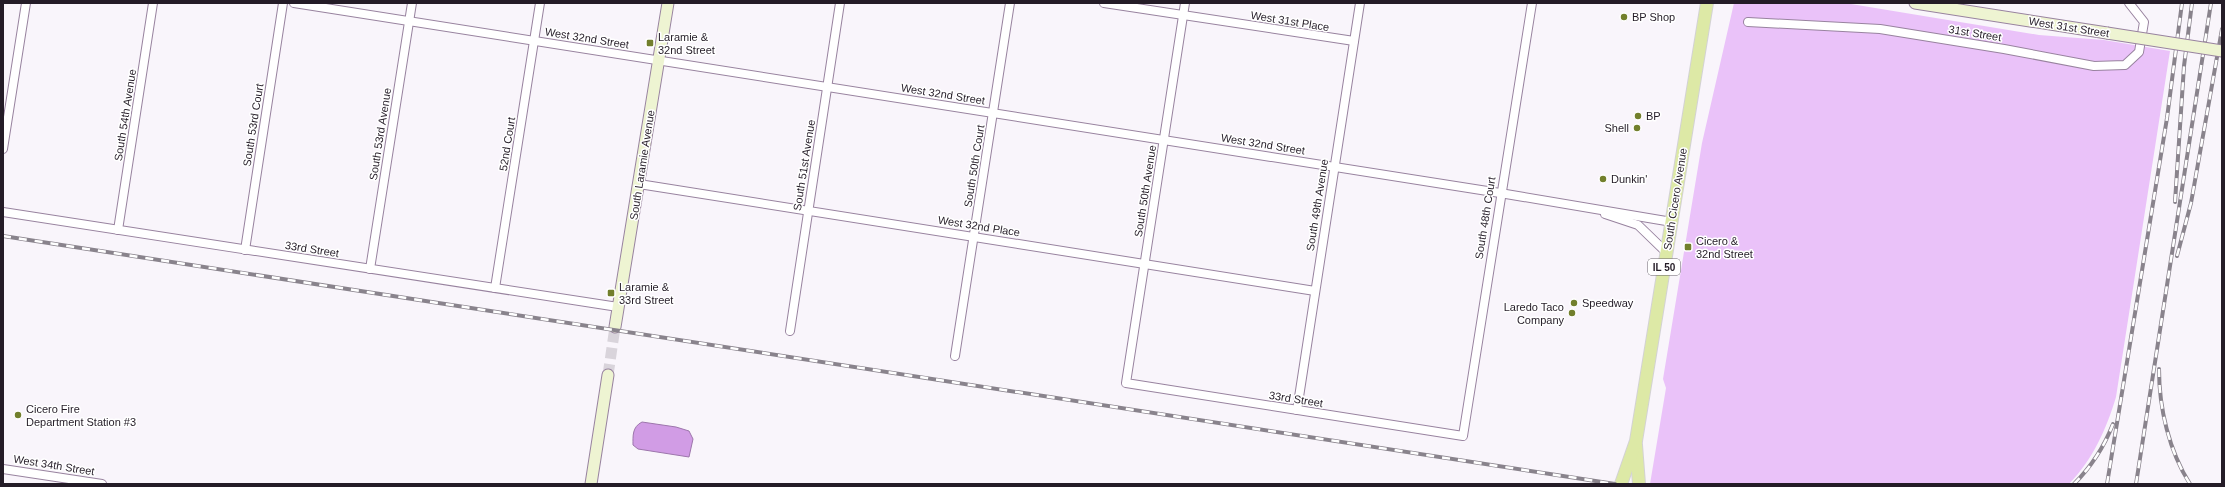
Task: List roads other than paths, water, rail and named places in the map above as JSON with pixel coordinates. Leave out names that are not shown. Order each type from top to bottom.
[{"type":"main road","name":"South Laramie Avenue","points":[[615,327],[668,3]]},
{"type":"main road","name":"South Cicero Avenue","points":[[1621,484],[1636,441],[1707,3]]},
{"type":"main road","name":"West 31st Street","points":[[1915,3],[2222,52]]},
{"type":"main road","points":[[591,484],[608,375]]},
{"type":"main road","name":"South Cicero Avenue","points":[[1636,441],[1639,484]]},
{"type":"street","points":[[3,149],[26,3]]},
{"type":"street","name":"South 54th Avenue","points":[[118,230],[154,3]]},
{"type":"street","name":"South 53rd Court","points":[[245,250],[283,3]]},
{"type":"street","name":"West 32nd Street","points":[[294,3],[1500,193],[1672,222]]},
{"type":"street","name":"South 53rd Avenue","points":[[370,269],[412,3]]},
{"type":"street","name":"52nd Court","points":[[495,288],[540,3]]},
{"type":"street","name":"South 51st Avenue","points":[[790,331],[840,3]]},
{"type":"street","name":"South 50th Court","points":[[955,356],[1010,3]]},
{"type":"street","name":"West 31st Place","points":[[1104,3],[1354,42]]},
{"type":"street","name":"South 50th Avenue","points":[[1126,383],[1185,3]]},
{"type":"street","name":"South 49th Avenue","points":[[1297,410],[1360,3]]},
{"type":"street","name":"South 48th Court","points":[[1463,436],[1500,193],[1532,3]]},
{"type":"street","name":"31st Street","points":[[1748,22],[1880,30],[2004,49],[2094,66],[2125,65],[2139,52],[2144,22],[2129,3]]},
{"type":"street","name":"West 32nd Place","points":[[639,184],[1315,291]]},
{"type":"street","name":"West 32nd Street","points":[[1588,208],[1638,225],[1667,253]]},
{"type":"street","name":"33rd Street","points":[[3,212],[618,307]]},
{"type":"street","name":"33rd Street","points":[[1126,383],[1463,436]]},
{"type":"street","name":"West 34th Street","points":[[3,468],[81,482],[102,484]]},
{"type":"tunnel","points":[[608,375],[615,327]]},
{"type":"railway","points":[[2107,484],[2167,118],[2182,3]]},
{"type":"railway","points":[[2175,202],[2184,66],[2192,3]]},
{"type":"railway","points":[[2136,484],[2211,3]]},
{"type":"railway","points":[[2177,256],[2191,203],[2222,29]]},
{"type":"railway","points":[[3,236],[1615,484]]},
{"type":"railway","points":[[2159,369],[2159,384],[2163,414],[2167,429],[2176,458],[2190,484]]},
{"type":"railway","points":[[2074,484],[2086,471],[2106,441],[2113,424]]},
{"type":"place","name":"BP Shop","points":[[1624,17]]},
{"type":"place","name":"Laramie & 32nd Street","points":[[650,43]]},
{"type":"place","name":"BP","points":[[1638,116]]},
{"type":"place","name":"Shell","points":[[1637,128]]},
{"type":"place","name":"Dunkin'","points":[[1603,179]]},
{"type":"place","name":"Cicero & 32nd Street","points":[[1688,247]]},
{"type":"place","name":"Laramie & 33rd Street","points":[[611,293]]},
{"type":"place","name":"Speedway","points":[[1574,303]]},
{"type":"place","name":"Laredo Taco Company","points":[[1572,313]]},
{"type":"place","name":"Cicero Fire Department Station #3","points":[[18,415]]}]
